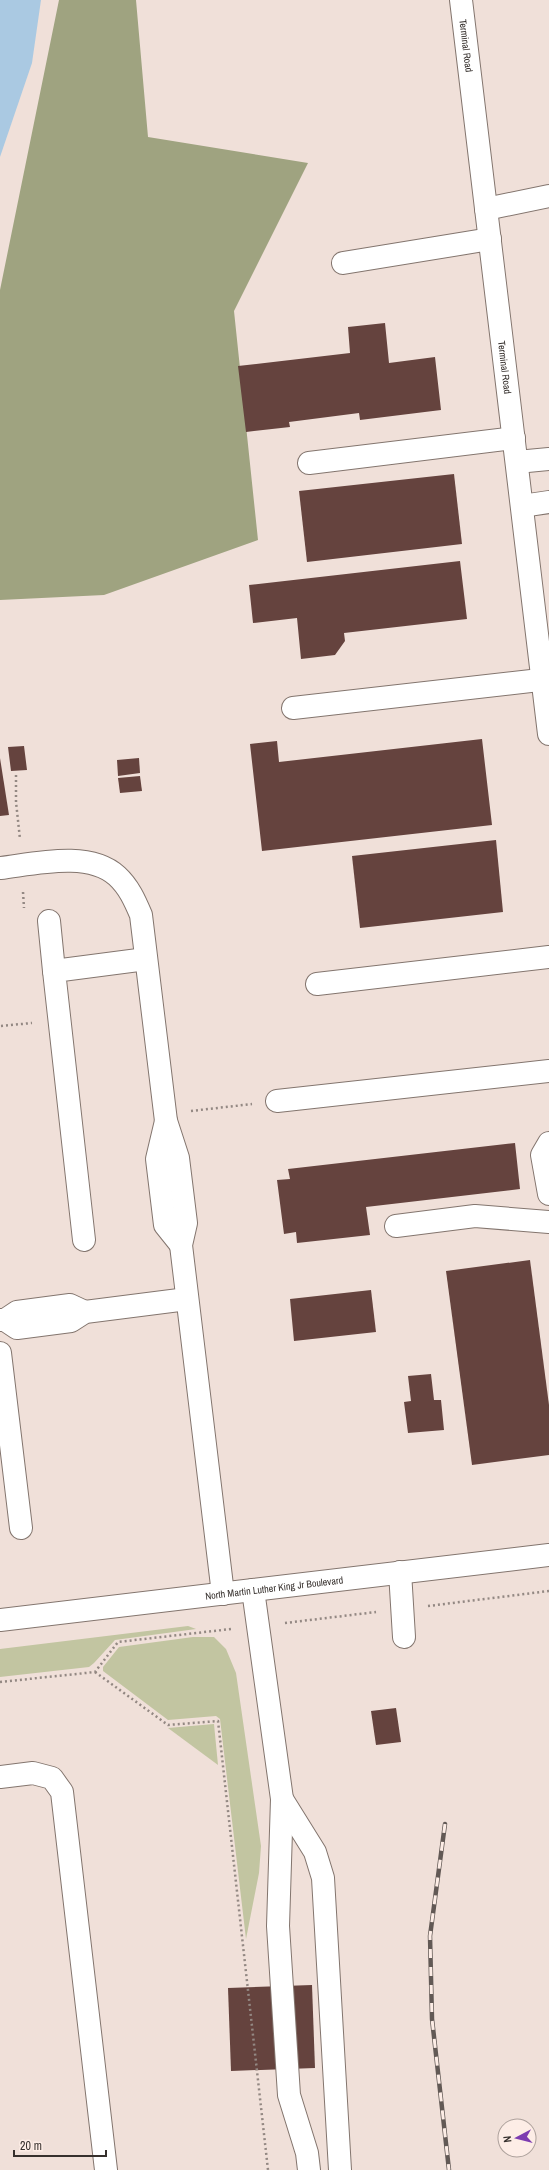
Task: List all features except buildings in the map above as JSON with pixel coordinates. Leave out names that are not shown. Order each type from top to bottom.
[{"type":"street","name":"Terminal Road","points":[[461,0],[522,506],[546,680],[549,734]]},
{"type":"street","points":[[486,209],[549,196]]},
{"type":"street","points":[[343,263],[490,239]]},
{"type":"street","points":[[309,463],[514,438]]},
{"type":"street","points":[[517,462],[549,459]]},
{"type":"street","points":[[522,506],[549,502]]},
{"type":"street","points":[[293,708],[546,680]]},
{"type":"street","points":[[0,868],[68,860],[96,864],[116,875],[131,892],[141,915],[165,1117],[157,1159],[165,1225],[181,1245],[222,1594]]},
{"type":"street","points":[[49,921],[84,1240]]},
{"type":"street","points":[[317,984],[549,957]]},
{"type":"street","points":[[54,970],[146,959]]},
{"type":"street","points":[[277,1101],[549,1071]]},
{"type":"street","points":[[549,1143],[542,1155],[549,1194]]},
{"type":"street","points":[[396,1226],[475,1216],[549,1222]]},
{"type":"street","points":[[2,1320],[17,1312],[70,1305],[85,1312],[187,1299]]},
{"type":"street","points":[[0,1353],[21,1528]]},
{"type":"street","name":"North Martin Luther King Jr Boulevard","points":[[0,1620],[549,1555]]},
{"type":"street","points":[[400,1572],[404,1637]]},
{"type":"street","points":[[253,1590],[282,1799],[278,1926],[289,2095],[307,2153],[309,2170]]},
{"type":"street","points":[[0,1777],[33,1773],[52,1778],[62,1792],[106,2170]]},
{"type":"street","points":[[282,1799],[315,1852],[323,1878],[340,2170]]},
{"type":"path","points":[[165,1117],[277,1101]]},
{"type":"path","points":[[95,1672],[168,1725],[218,1721],[268,2170]]},
{"type":"green space","points":[[59,0],[136,0],[148,137],[308,163],[234,311],[258,540],[104,595],[0,600],[0,290]]},
{"type":"green space","points":[[188,1626],[196,1629],[115,1640],[89,1667],[0,1677],[0,1649]]},
{"type":"green space","points":[[193,1637],[214,1637],[226,1649],[236,1673],[261,1846],[259,1873],[246,1939],[220,1719],[216,1716],[168,1720],[103,1671],[103,1667],[119,1647]]},
{"type":"green space","points":[[214,1724],[218,1765],[168,1728]]},
{"type":"water","points":[[0,0],[41,0],[32,63],[0,157]]},
{"type":"railway","points":[[445,1824],[430,1936],[432,2019],[449,2170]]}]
